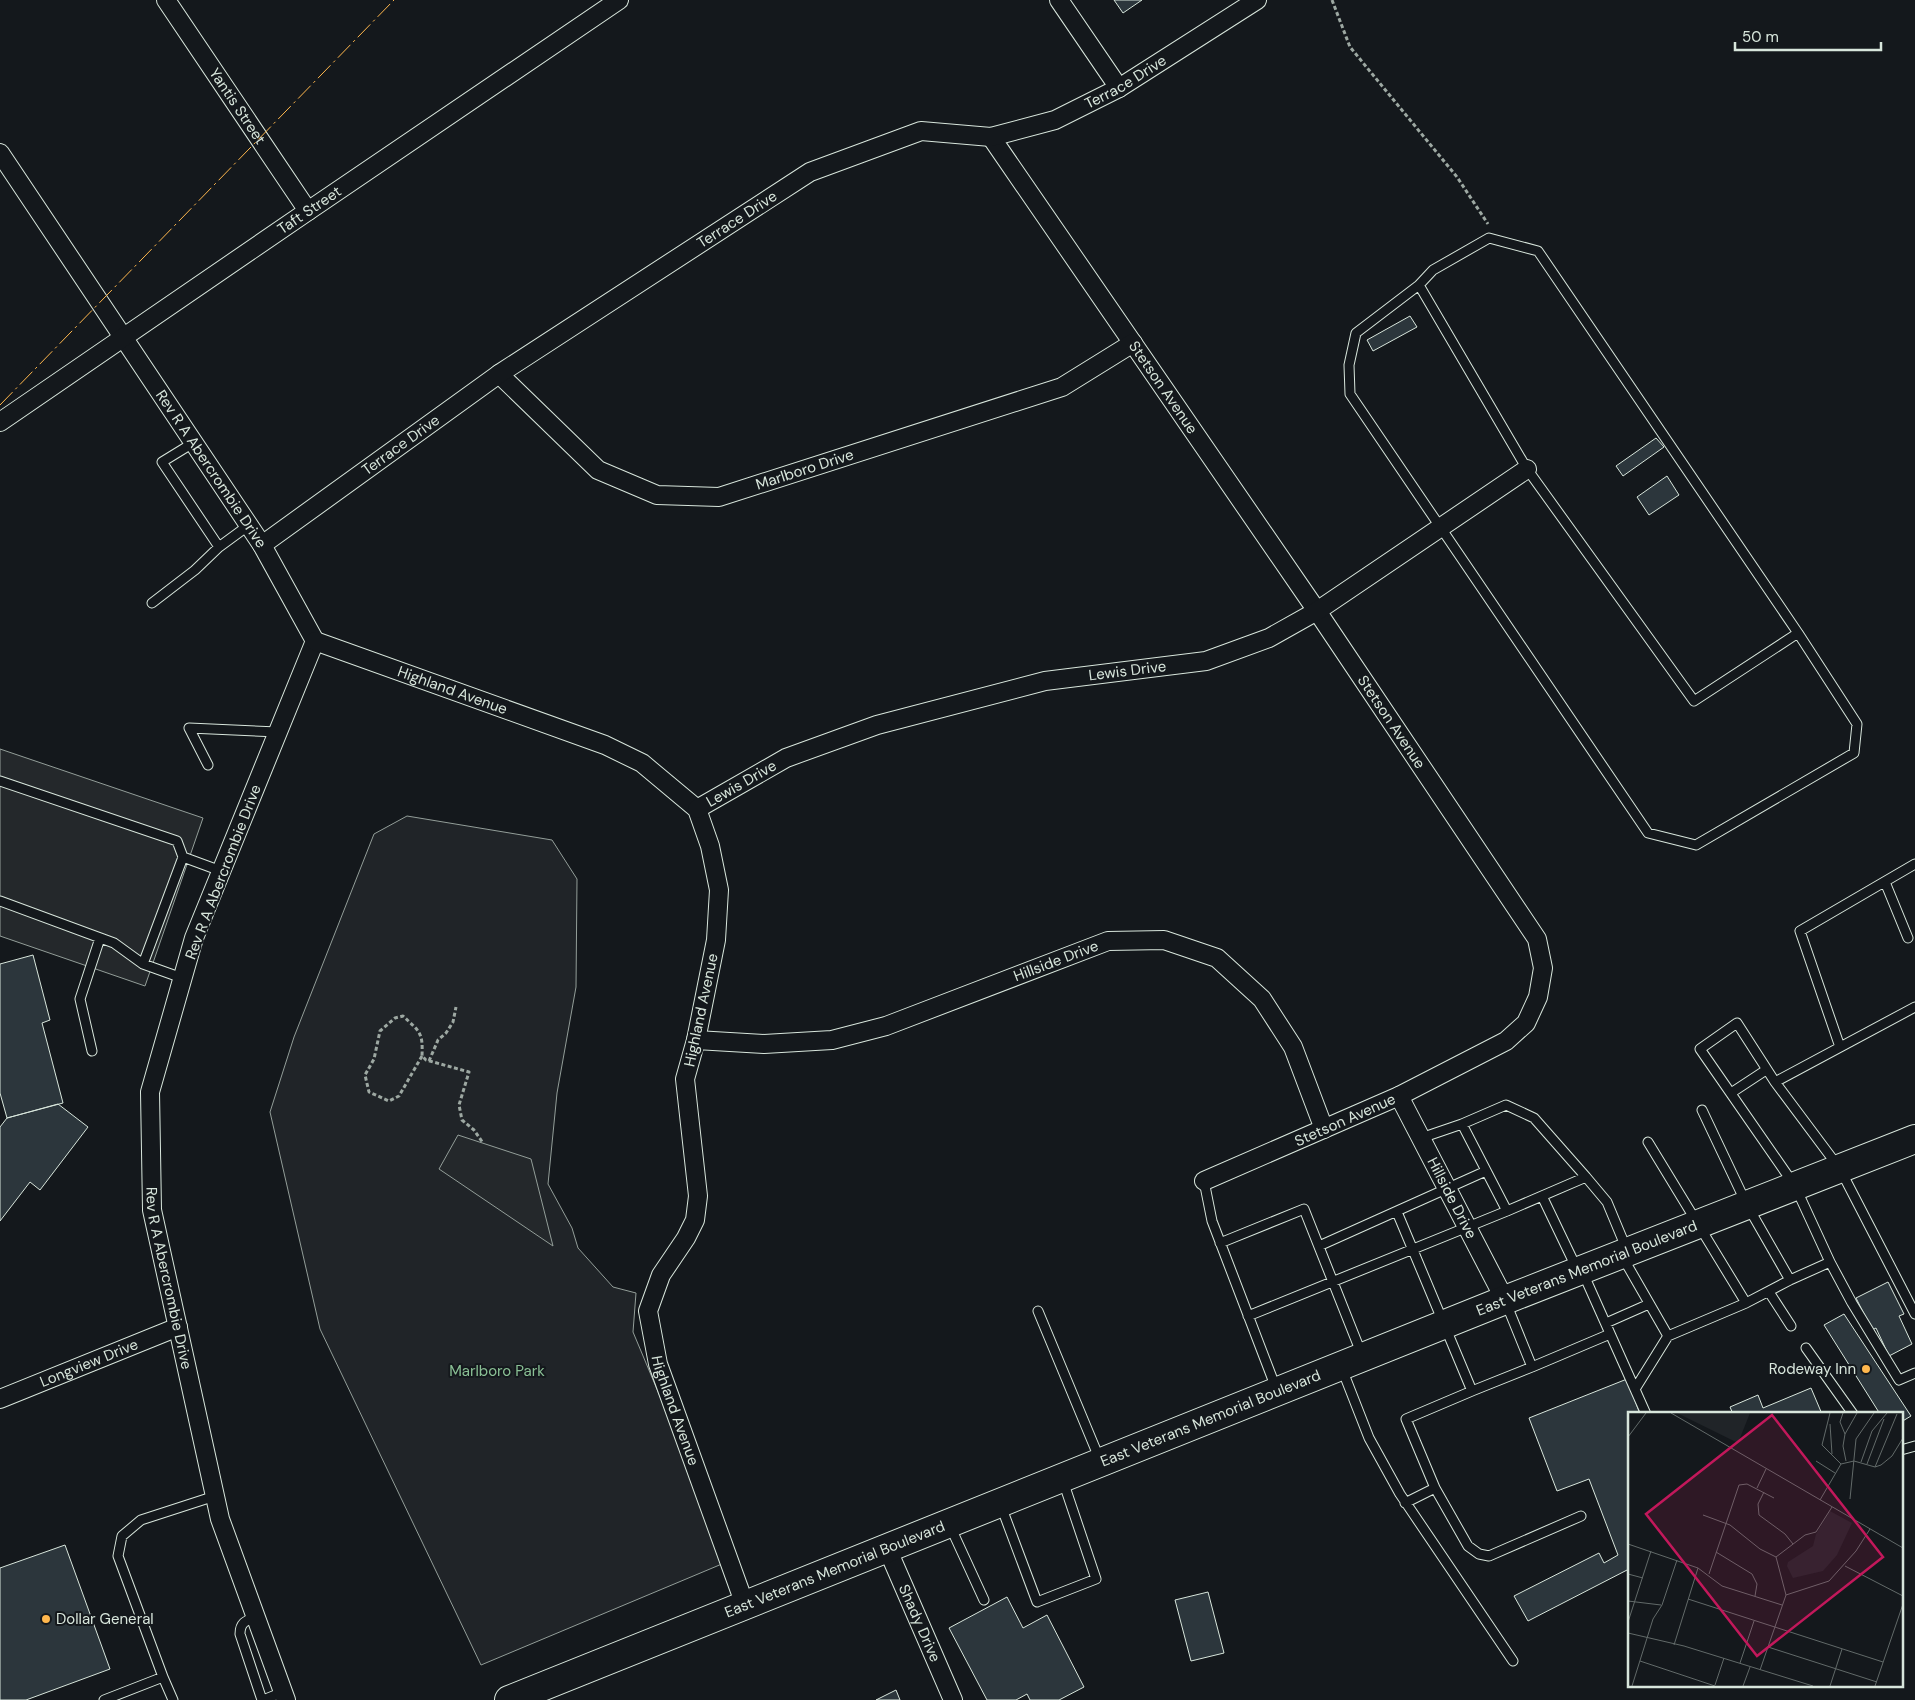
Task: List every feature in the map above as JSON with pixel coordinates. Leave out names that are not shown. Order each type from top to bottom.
[{"type":"main road","name":"East Veterans Memorial Boulevard","points":[[509,1700],[1505,1300],[1915,1139]]},
{"type":"street","name":"Yantis Street","points":[[166,0],[308,211]]},
{"type":"street","name":"Taft Street","points":[[0,422],[619,0]]},
{"type":"street","points":[[1059,0],[1119,88]]},
{"type":"street","name":"Terrace Drive","points":[[262,545],[499,374],[810,172],[921,132],[991,137],[1055,120],[1119,88],[1257,0]]},
{"type":"street","name":"Stetson Avenue","points":[[991,137],[1316,611],[1537,939],[1543,968],[1538,997],[1526,1023],[1506,1042],[1400,1096],[1204,1181]]},
{"type":"street","name":"Rev R A Abercrombie Drive","points":[[0,154],[262,545],[316,641],[194,938],[150,1092],[152,1210],[220,1519],[284,1696]]},
{"type":"street","name":"Marlboro Drive","points":[[499,374],[598,470],[657,495],[718,497],[1062,387],[1133,343]]},
{"type":"street","name":"Lewis Drive","points":[[697,809],[786,758],[877,725],[1046,681],[1206,661],[1268,638],[1316,611],[1527,469]]},
{"type":"street","name":"Highland Avenue","points":[[316,641],[605,745],[642,763],[697,809],[710,846],[719,890],[716,940],[696,1040],[685,1079],[698,1196],[695,1220],[661,1275],[648,1311],[658,1364],[745,1605]]},
{"type":"street","name":"Hillside Drive","points":[[696,1040],[764,1044],[832,1040],[886,1026],[1108,941],[1164,940],[1217,958],[1262,999],[1293,1047],[1324,1129]]},
{"type":"street","name":"Hillside Drive","points":[[1400,1096],[1505,1300]]},
{"type":"street","name":"Longview Drive","points":[[0,1399],[178,1327]]},
{"type":"street","name":"Shady Drive","points":[[887,1548],[953,1700]]},
{"type":"lane","points":[[1489,238],[1538,251],[1798,633],[1857,724],[1854,753],[1696,846],[1648,833],[1350,394],[1349,365],[1356,333],[1419,285],[1433,270],[1489,238]]},
{"type":"lane","points":[[1419,285],[1527,469],[1694,701],[1798,633]]},
{"type":"lane","points":[[193,443],[162,462],[219,547]]},
{"type":"lane","points":[[152,603],[195,570],[219,547],[249,525]]},
{"type":"lane","points":[[208,765],[190,728],[278,732]]},
{"type":"lane","points":[[0,781],[177,841],[183,857],[143,964]]},
{"type":"lane","points":[[183,857],[221,871]]},
{"type":"lane","points":[[1840,1047],[1800,931],[1915,864]]},
{"type":"lane","points":[[1884,882],[1908,938]]},
{"type":"lane","points":[[0,901],[114,943],[143,964],[182,978]]},
{"type":"lane","points":[[92,1051],[80,999],[100,938]]},
{"type":"lane","points":[[1774,1082],[1915,1007]]},
{"type":"lane","points":[[1915,1314],[1840,1169],[1774,1082],[1736,1023],[1700,1049],[1796,1186],[1830,1262],[1852,1303],[1899,1380],[1915,1373]]},
{"type":"lane","points":[[1731,1093],[1766,1070]]},
{"type":"lane","points":[[1421,1138],[1462,1124],[1506,1105],[1534,1118],[1607,1202],[1625,1254],[1649,1304],[1668,1336]]},
{"type":"lane","points":[[1702,1110],[1747,1205],[1790,1280]]},
{"type":"lane","points":[[1462,1124],[1507,1211]]},
{"type":"lane","points":[[1648,1142],[1746,1303]]},
{"type":"lane","points":[[1319,1246],[1448,1190],[1486,1171]]},
{"type":"lane","points":[[1248,1316],[1586,1177]]},
{"type":"lane","points":[[1204,1181],[1212,1221],[1277,1392]]},
{"type":"lane","points":[[1542,1196],[1606,1323],[1645,1412]]},
{"type":"lane","points":[[1220,1243],[1304,1209],[1334,1281],[1369,1438],[1405,1503],[1513,1661]]},
{"type":"lane","points":[[1398,1212],[1472,1391]]},
{"type":"lane","points":[[1635,1389],[1668,1336],[1746,1303],[1830,1262]]},
{"type":"lane","points":[[1769,1292],[1791,1326]]},
{"type":"lane","points":[[1505,1300],[1532,1367]]},
{"type":"lane","points":[[1606,1323],[1649,1304]]},
{"type":"lane","points":[[1038,1311],[1101,1462]]},
{"type":"lane","points":[[1581,1516],[1490,1556],[1478,1554],[1468,1546],[1435,1488],[1406,1419],[1610,1334]]},
{"type":"lane","points":[[1806,1348],[1852,1412]]},
{"type":"lane","points":[[1902,1450],[1915,1446]]},
{"type":"lane","points":[[1000,1503],[1037,1602],[1096,1579],[1062,1478]]},
{"type":"lane","points":[[1405,1503],[1435,1488]]},
{"type":"lane","points":[[172,1700],[118,1556],[122,1536],[141,1520],[215,1496]]},
{"type":"lane","points":[[949,1523],[984,1600]]},
{"type":"lane","points":[[255,1617],[244,1621],[240,1626],[240,1634],[262,1700],[284,1696]]},
{"type":"lane","points":[[104,1700],[163,1677]]},
{"type":"path","points":[[1332,0],[1350,47],[1457,176],[1497,240]]},
{"type":"path","points":[[429,1061],[438,1040],[446,1034],[453,1022],[456,1007]]},
{"type":"path","points":[[403,1016],[418,1030],[422,1038],[422,1056],[399,1096],[389,1101],[369,1092],[365,1075],[374,1059],[380,1031],[395,1018],[403,1016]]},
{"type":"path","points":[[422,1056],[429,1061],[469,1072],[459,1105],[462,1120],[474,1130],[484,1143]]},
{"type":"green space","name":"Marlboro Park","points":[[407,816],[552,840],[577,879],[576,987],[557,1093],[548,1184],[572,1228],[578,1248],[613,1287],[636,1293],[633,1332],[729,1561],[481,1665],[320,1329],[270,1112],[294,1037],[374,834]]},
{"type":"shaded area","points":[[0,749],[203,818],[145,986],[0,936]]},
{"type":"shaded area","points":[[458,1135],[531,1159],[553,1246],[439,1169]]},
{"type":"building","points":[[1114,0],[1142,0],[1123,13]]},
{"type":"building","points":[[1410,316],[1417,327],[1373,351],[1367,340]]},
{"type":"building","points":[[1656,438],[1664,447],[1623,476],[1616,466]]},
{"type":"building","points":[[1667,476],[1679,495],[1649,515],[1637,497]]},
{"type":"building","points":[[33,955],[50,1020],[42,1023],[63,1103],[7,1118],[0,1093],[0,964]]},
{"type":"building","points":[[58,1104],[88,1127],[40,1190],[30,1182],[0,1221],[0,1127],[7,1118]]},
{"type":"building","points":[[1888,1282],[1904,1314],[1899,1316],[1912,1344],[1889,1356],[1876,1328],[1872,1330],[1856,1298]]},
{"type":"building","name":"Rodeway Inn","points":[[1844,1314],[1911,1416],[1902,1421],[1902,1412],[1879,1412],[1824,1325]]},
{"type":"building","points":[[1627,1379],[1639,1412],[1628,1412],[1628,1570],[1528,1621],[1514,1596],[1599,1553],[1604,1563],[1618,1555],[1589,1479],[1557,1491],[1529,1418]]},
{"type":"building","points":[[1811,1388],[1821,1412],[1732,1412],[1730,1407],[1758,1395],[1763,1408]]},
{"type":"building","name":"Dollar General","points":[[65,1545],[110,1669],[26,1700],[0,1700],[0,1568]]},
{"type":"building","points":[[1208,1592],[1224,1653],[1191,1661],[1175,1600]]},
{"type":"building","points":[[1007,1597],[1023,1628],[1047,1615],[1084,1687],[1059,1700],[1030,1700],[1027,1694],[1016,1700],[987,1700],[949,1628]]},
{"type":"building","points":[[896,1690],[900,1700],[876,1700]]},
{"type":"power","points":[[0,405],[394,0]]},
{"type":"place","name":"Rodeway Inn","points":[[1866,1369]]},
{"type":"place","name":"Dollar General","points":[[46,1619]]}]
